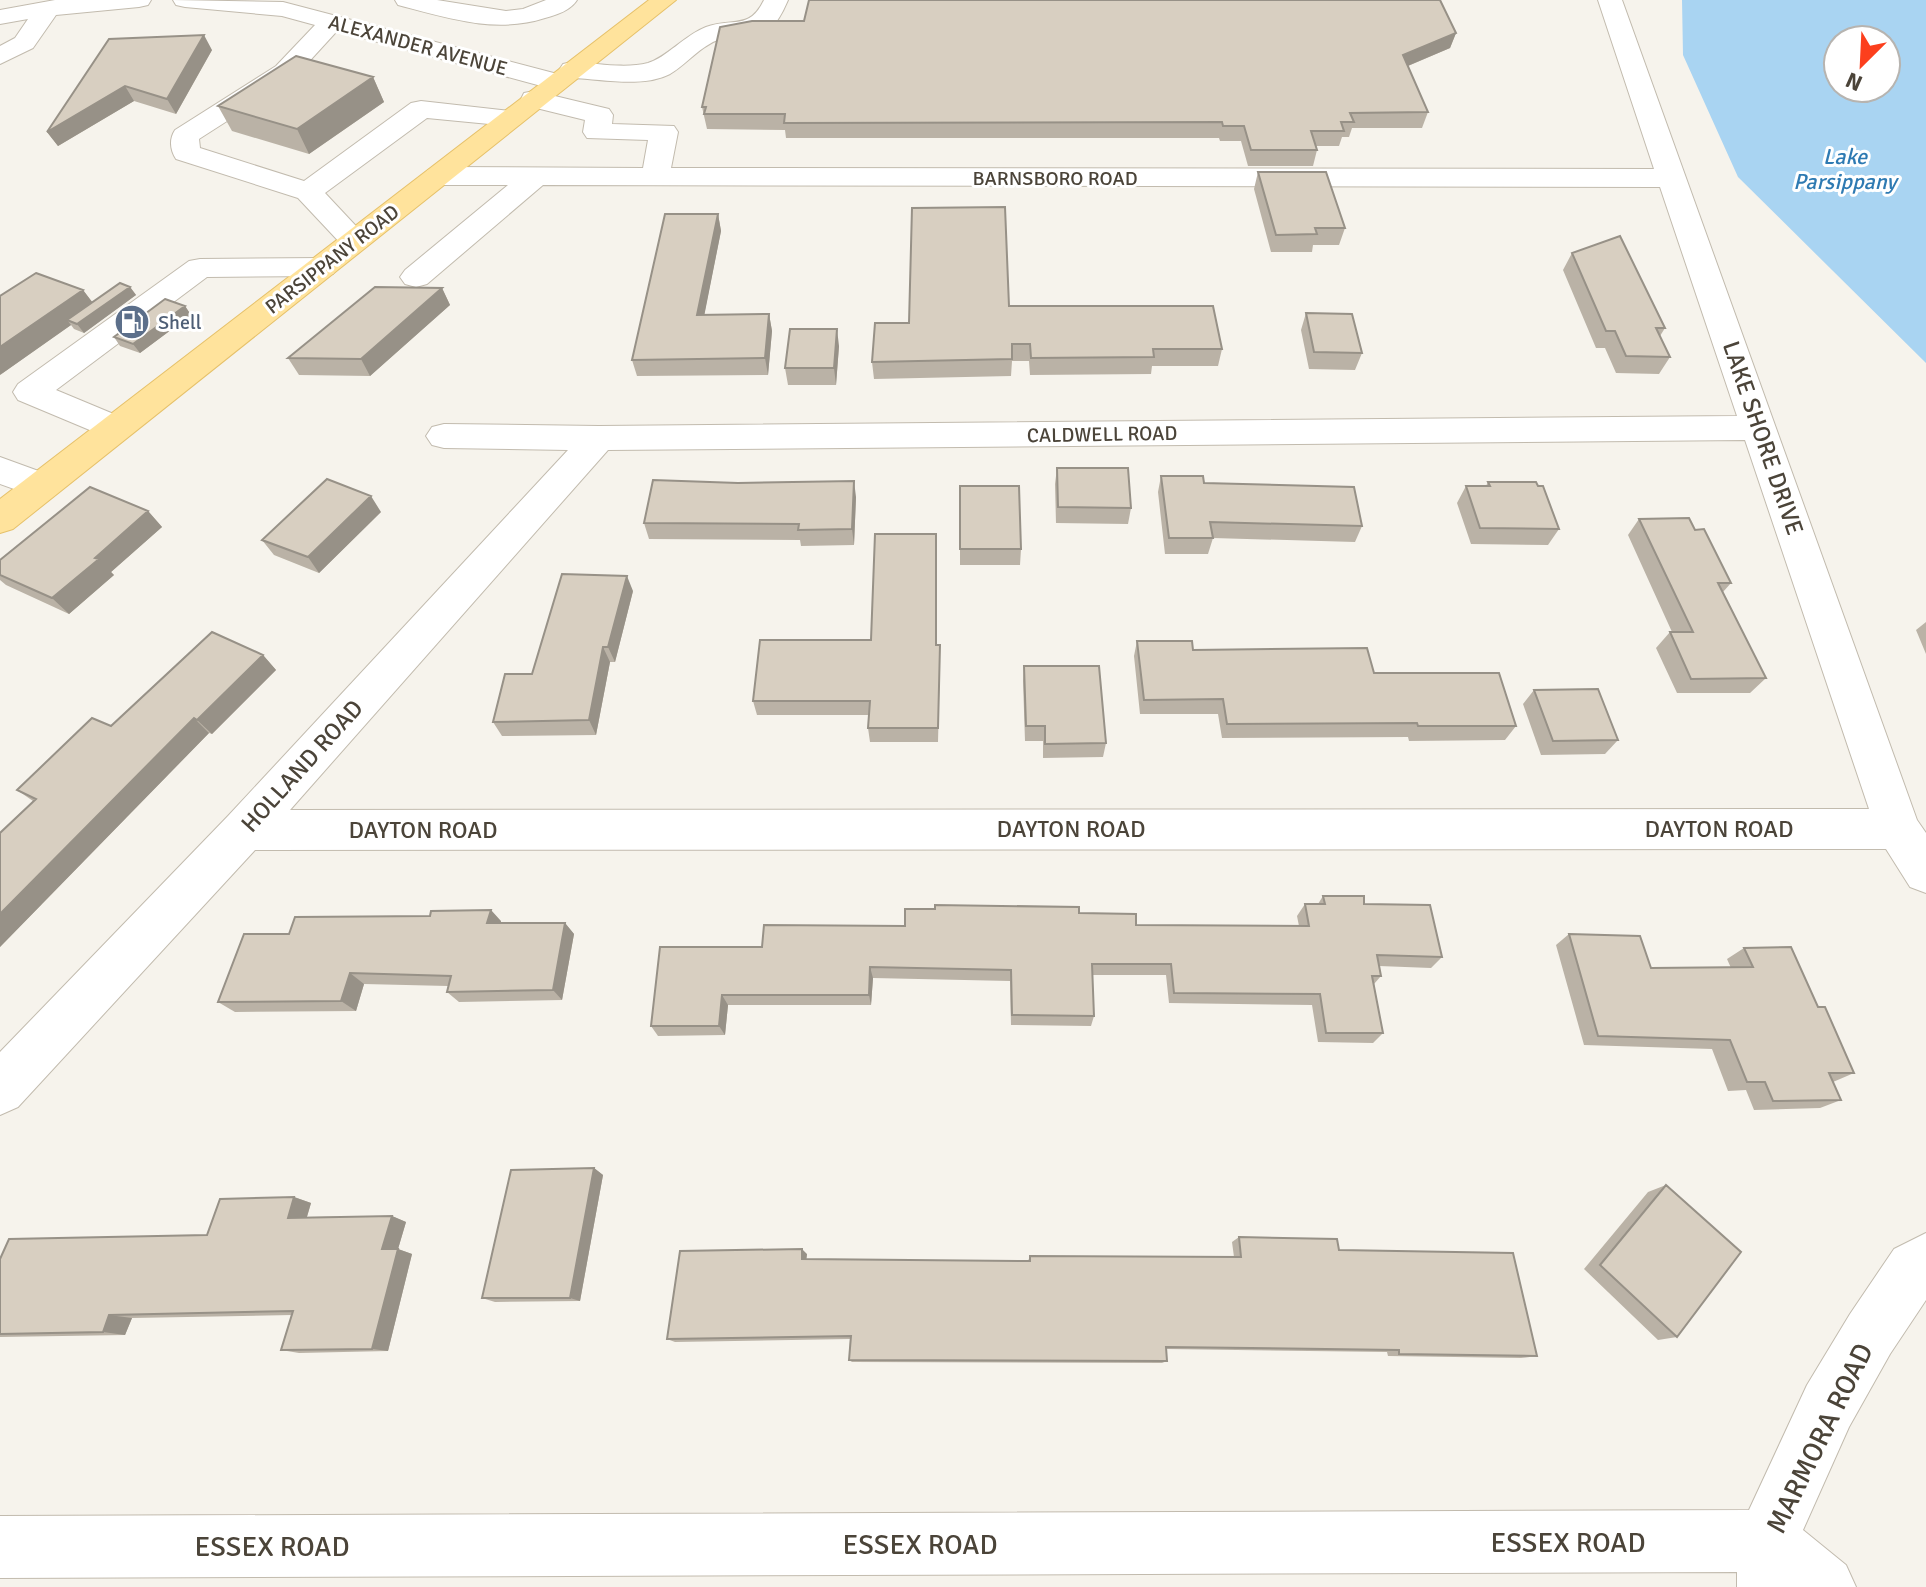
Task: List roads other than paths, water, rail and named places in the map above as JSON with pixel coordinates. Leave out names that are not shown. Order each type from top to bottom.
[{"type":"main road","name":"PARSIPPANY ROAD","points":[[0,519],[664,0]]},
{"type":"street","points":[[0,17],[48,8],[139,0]]},
{"type":"street","name":"ALEXANDER AVENUE","points":[[185,0],[283,9],[359,30],[543,92]]},
{"type":"street","points":[[359,30],[404,0],[498,20],[545,13],[565,0]]},
{"type":"street","points":[[498,20],[527,0]]},
{"type":"street","points":[[308,192],[421,109],[543,92],[659,69],[697,40],[718,31],[755,27],[767,20],[776,0]]},
{"type":"street","name":"LAKE SHORE DRIVE","points":[[1610,0],[1898,829],[1926,872]]},
{"type":"street","points":[[0,56],[24,43],[48,8]]},
{"type":"street","points":[[332,22],[285,72],[185,136],[186,153],[308,192],[355,241]]},
{"type":"street","points":[[543,92],[599,115],[597,132]]},
{"type":"street","points":[[567,132],[664,132],[655,178]]},
{"type":"street","name":"BARNSBORO ROAD","points":[[438,176],[1672,178]]},
{"type":"street","points":[[416,277],[534,178]]},
{"type":"street","points":[[116,428],[30,392],[200,268],[322,267]]},
{"type":"street","name":"CALDWELL ROAD","points":[[444,436],[599,438],[1761,428]]},
{"type":"street","name":"HOLLAND ROAD","points":[[0,1089],[244,830],[599,438]]},
{"type":"street","points":[[0,470],[42,486]]},
{"type":"street","name":"DAYTON ROAD","points":[[244,830],[1898,829]]},
{"type":"street","name":"MARMORA ROAD","points":[[1768,1564],[1828,1406],[1870,1334],[1914,1269],[1926,1261]]},
{"type":"street","name":"ESSEX ROAD","points":[[0,1547],[1768,1564]]},
{"type":"street","points":[[1768,1564],[1824,1587]]},
{"type":"water","name":"Lake Parsippany","points":[[1682,0],[1926,0],[1926,363],[1738,177],[1683,55]]},
{"type":"place","name":"Shell","points":[[132,322]]}]
